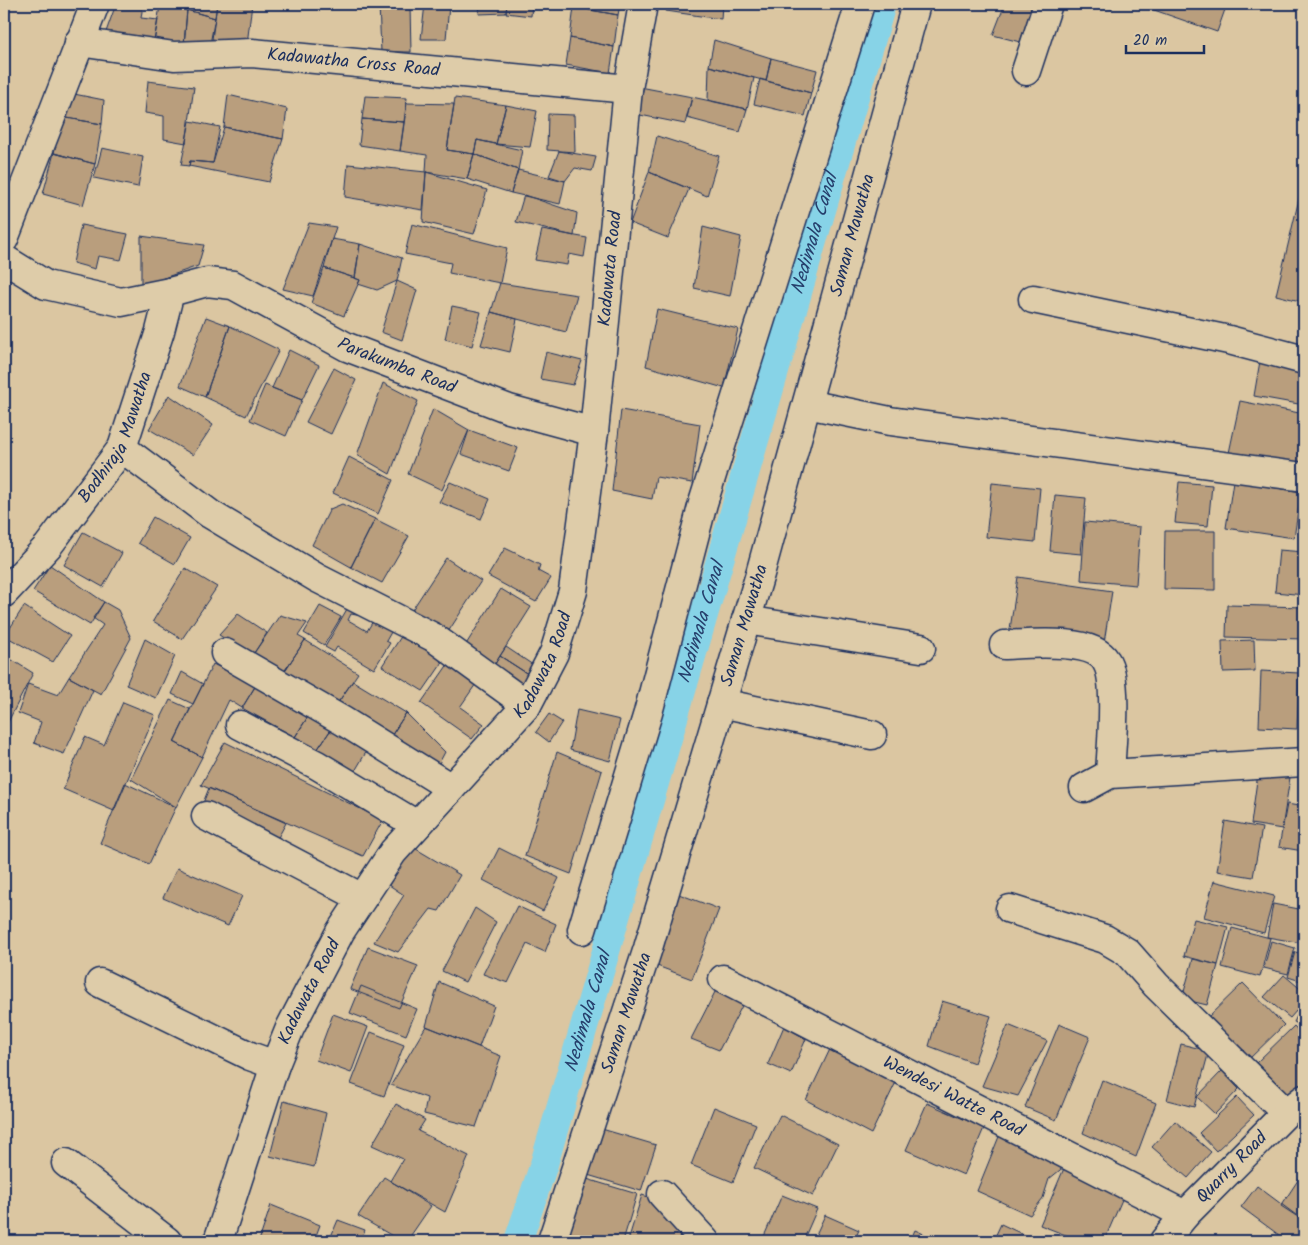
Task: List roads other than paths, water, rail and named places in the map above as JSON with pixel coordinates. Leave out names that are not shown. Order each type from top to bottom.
[{"type":"street","points":[[4,239],[95,4]]},
{"type":"street","name":"Kadawata Road","points":[[218,1241],[275,1065],[290,1028],[340,932],[393,852],[527,705],[554,653],[572,591],[594,432],[628,89],[643,4]]},
{"type":"street","points":[[582,930],[648,713],[703,503],[860,4]]},
{"type":"street","name":"Saman Mawatha","points":[[552,1241],[648,948],[746,620],[916,4]]},
{"type":"street","points":[[1026,71],[1048,4]]},
{"type":"street","name":"Kadawatha Cross Road","points":[[79,42],[174,56],[252,53],[628,89]]},
{"type":"street","points":[[4,259],[46,285],[121,302],[170,292]]},
{"type":"street","name":"Parakumba Road","points":[[170,292],[207,282],[233,286],[347,347],[509,409],[594,432]]},
{"type":"street","name":"Bodhiraja Mawatha","points":[[4,593],[48,546],[122,448],[160,331],[170,292]]},
{"type":"street","points":[[1033,299],[1229,340],[1304,360]]},
{"type":"street","points":[[807,404],[890,421],[1304,476]]},
{"type":"street","points":[[122,448],[210,514],[317,578],[433,637],[527,705]]},
{"type":"street","points":[[746,620],[921,648]]},
{"type":"street","points":[[1004,645],[1057,642],[1094,651],[1106,660],[1113,683],[1110,774]]},
{"type":"street","points":[[225,653],[343,720],[451,788]]},
{"type":"street","points":[[721,703],[872,735]]},
{"type":"street","points":[[240,725],[317,765],[418,825]]},
{"type":"street","points":[[1084,788],[1110,774],[1304,762]]},
{"type":"street","points":[[206,816],[362,898]]},
{"type":"street","points":[[1010,909],[1105,939],[1127,952],[1156,985],[1295,1106]]},
{"type":"street","name":"Wendesi Watte Road","points":[[723,979],[1185,1215]]},
{"type":"street","points":[[100,983],[250,1056],[275,1065]]},
{"type":"street","name":"Quarry Road","points":[[1164,1241],[1185,1215],[1295,1106]]},
{"type":"street","points":[[66,1163],[167,1241]]},
{"type":"street","points":[[662,1194],[705,1241]]},
{"type":"waterway","name":"Nedimala Canal","points":[[518,1241],[544,1164],[882,4]]}]
